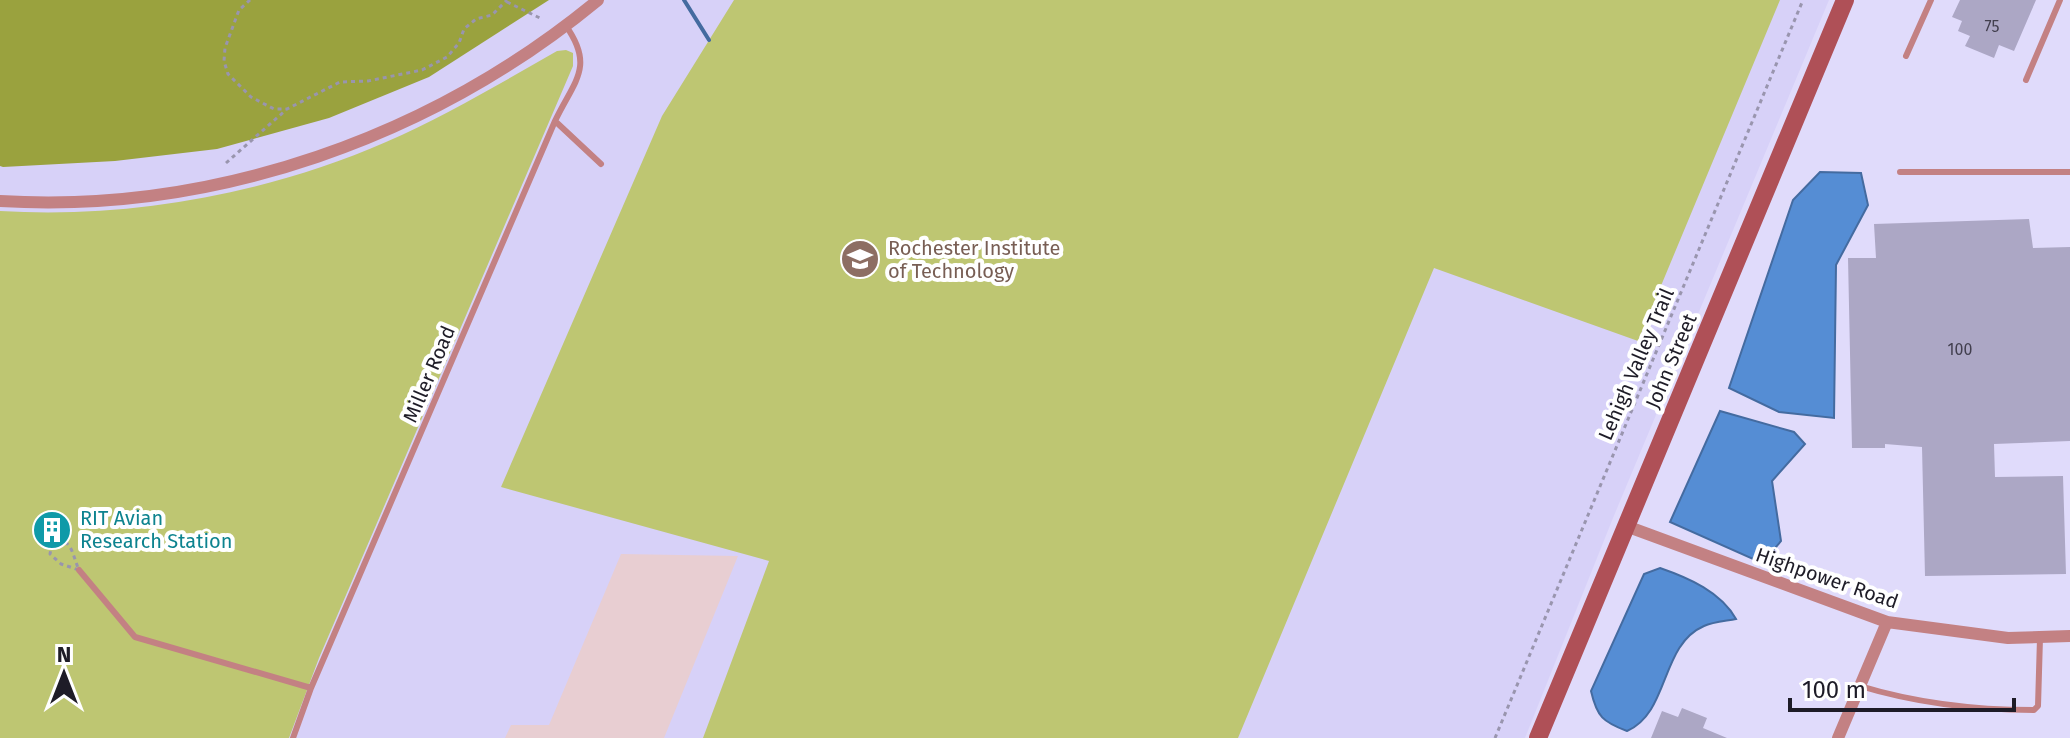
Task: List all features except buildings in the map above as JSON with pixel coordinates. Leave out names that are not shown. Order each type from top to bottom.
[{"type":"street","points":[[0,201],[75,202],[124,198],[177,191],[280,169],[385,131],[439,105],[490,77],[566,26],[598,0]]},
{"type":"street","name":"John Street","points":[[1538,738],[1845,0]]},
{"type":"street","name":"Highpower Road","points":[[1626,526],[1887,622],[1959,633],[2040,638],[2070,636]]},
{"type":"street","points":[[1838,738],[1887,622]]},
{"type":"lane","points":[[1906,56],[1931,0]]},
{"type":"lane","points":[[2026,80],[2060,0]]},
{"type":"lane","name":"Miller Road","points":[[293,738],[311,688],[582,64],[577,41],[566,26]]},
{"type":"lane","points":[[555,121],[601,164]]},
{"type":"lane","points":[[1900,172],[2070,172]]},
{"type":"lane","points":[[79,570],[135,637],[311,688]]},
{"type":"lane","points":[[1860,686],[1901,698],[1948,705],[2034,710],[2038,706],[2040,638]]},
{"type":"path","points":[[250,0],[239,10],[225,48],[224,61],[228,74],[251,97],[274,109],[287,109]]},
{"type":"path","name":"Lehigh Valley Trail","points":[[1495,738],[1803,0]]},
{"type":"path","points":[[226,163],[287,109],[340,82],[368,81],[422,70],[447,57],[459,43],[464,29],[476,19],[492,15],[507,1],[542,19]]},
{"type":"path","points":[[58,539],[65,540],[71,546],[79,570],[61,564],[50,554],[52,544],[58,539]]},
{"type":"shaded area","name":"Rochester Institute of Technology","points":[[0,0],[1829,0],[1613,518],[1525,738],[0,738]]},
{"type":"shaded area","points":[[621,554],[738,556],[664,738],[505,738],[511,725],[549,725]]},
{"type":"green space","points":[[0,0],[549,0],[429,77],[329,118],[217,149],[115,161],[3,167],[0,166]]},
{"type":"green space","points":[[734,0],[1780,0],[1638,341],[1434,268],[1238,738],[703,738],[769,561],[501,487],[662,116]]},
{"type":"green space","points":[[557,51],[573,53],[573,66],[319,658],[289,738],[0,738],[0,211],[98,211],[148,206],[246,189],[294,176],[408,132]]},
{"type":"water","points":[[1820,172],[1861,173],[1868,205],[1836,265],[1834,418],[1779,412],[1729,388],[1793,200]]},
{"type":"water","points":[[1720,411],[1794,432],[1805,444],[1772,481],[1781,541],[1771,553],[1753,559],[1670,522]]},
{"type":"water","points":[[1660,568],[1693,581],[1713,594],[1736,619],[1704,626],[1690,635],[1679,648],[1651,709],[1641,722],[1627,731],[1602,717],[1591,691],[1644,574]]},
{"type":"waterway","points":[[684,0],[709,40]]},
{"type":"place","name":"Rochester Institute of Technology","points":[[860,259]]},
{"type":"place","name":"RIT Avian Research Station","points":[[52,530]]}]
